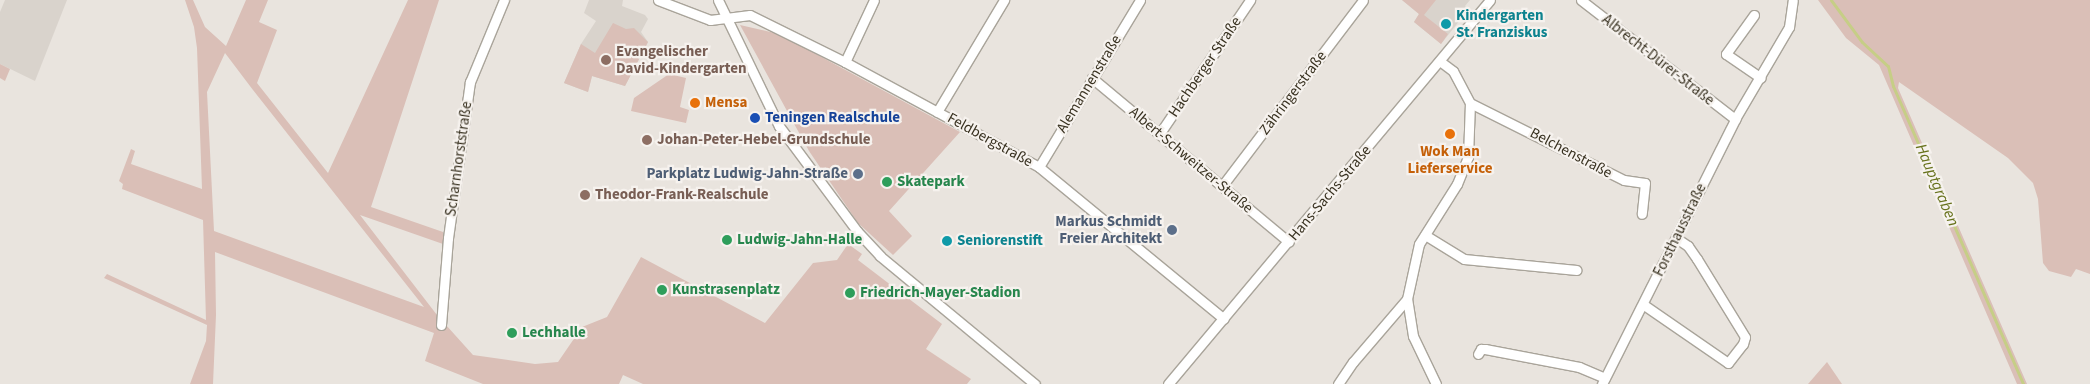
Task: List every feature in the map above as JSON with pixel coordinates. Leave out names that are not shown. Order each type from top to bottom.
[{"type":"street","name":"Scharnhorststraße","points":[[442,325],[448,238],[470,82],[504,0]]},
{"type":"street","name":"Feldbergstraße","points":[[658,0],[710,20],[750,15],[845,62],[1039,167],[1224,319]]},
{"type":"street","points":[[718,0],[779,126],[856,231],[880,256],[1035,384]]},
{"type":"street","points":[[845,62],[874,0]]},
{"type":"street","points":[[937,112],[1004,0]]},
{"type":"street","name":"Alemannenstraße","points":[[1039,167],[1140,0]]},
{"type":"street","name":"Hachberger Straße","points":[[1160,133],[1250,0]]},
{"type":"street","name":"Zähringerstraße","points":[[1222,186],[1363,0]]},
{"type":"street","name":"Hans-Sachs-Straße","points":[[1168,384],[1441,62],[1490,0]]},
{"type":"street","name":"Albrecht-Dürer-Straße","points":[[1581,0],[1736,119]]},
{"type":"street","name":"Forsthausstraße","points":[[1603,381],[1644,305],[1736,119],[1790,27],[1793,0]]},
{"type":"street","points":[[1754,15],[1726,54],[1761,78]]},
{"type":"street","points":[[1436,384],[1413,336],[1407,300],[1412,264],[1425,235],[1465,169],[1470,102],[1453,70],[1441,62]]},
{"type":"street","name":"Albert-Schweitzer-Straße","points":[[1092,78],[1288,242]]},
{"type":"street","name":"Belchenstraße","points":[[1470,102],[1624,180],[1645,183],[1642,214]]},
{"type":"street","points":[[1425,235],[1464,258],[1576,270]]},
{"type":"street","points":[[1644,305],[1728,363],[1743,344],[1745,337],[1697,259],[1688,246],[1676,238]]},
{"type":"street","points":[[1338,384],[1353,362],[1407,300]]},
{"type":"street","points":[[1478,354],[1481,349],[1485,349],[1578,367],[1603,381]]},
{"type":"shaded area","points":[[5,0],[67,0],[35,81],[0,64],[0,12]]},
{"type":"shaded area","points":[[185,0],[193,0],[205,27],[226,46],[246,0],[268,0],[259,22],[277,30],[257,83],[328,173],[408,0],[439,0],[371,207],[443,232],[443,244],[360,215],[437,315],[473,355],[535,364],[558,362],[582,327],[607,317],[641,257],[765,323],[813,263],[837,260],[848,244],[862,254],[858,260],[942,324],[926,349],[971,379],[967,384],[643,384],[623,375],[619,384],[483,384],[425,361],[434,333],[215,252],[216,315],[213,384],[190,384],[206,341],[207,325],[104,278],[107,274],[206,320],[203,220],[122,189],[123,184],[119,181],[131,149],[135,151],[131,164],[202,189],[197,48],[194,27]],"holes":[[[225,53],[424,307],[214,231],[207,92]]]},
{"type":"shaded area","name":"Evangelischer David-Kindergarten","points":[[589,0],[623,0],[622,6],[645,15],[648,19],[641,32],[648,42],[625,86],[592,76],[588,92],[564,83],[581,44],[596,21],[584,13]]},
{"type":"shaded area","points":[[1402,0],[1470,0],[1465,6],[1468,10],[1441,44],[1414,22],[1419,14]]},
{"type":"shaded area","points":[[1402,0],[1436,0],[1424,15],[1448,34],[1441,44],[1414,22],[1419,14]]},
{"type":"shaded area","points":[[1818,0],[2090,0],[2090,274],[2076,269],[2071,277],[2049,271],[2043,263],[2038,199],[2033,183],[2008,158],[1899,82],[1898,88],[2027,384],[2017,384],[1879,65],[1846,38]]},
{"type":"shaded area","name":"Evangelischer David-Kindergarten","points":[[613,23],[626,29],[634,28],[648,42],[625,86],[592,76],[588,92],[564,83],[581,44],[595,53]]},
{"type":"shaded area","points":[[740,25],[779,34],[960,132],[889,211],[912,236],[893,255],[858,223],[809,151]]},
{"type":"shaded area","points":[[0,64],[10,69],[5,81],[0,78]]},
{"type":"shaded area","points":[[669,74],[686,78],[680,107],[689,110],[686,123],[631,111],[634,98]]},
{"type":"shaded area","points":[[1827,362],[1842,384],[1808,384]]},
{"type":"waterway","name":"Hauptgraben","points":[[1831,0],[1862,42],[1888,66],[1893,86],[2023,384]]},
{"type":"place","name":"Kindergarten St. Franziskus","points":[[1446,24]]},
{"type":"place","name":"Evangelischer David-Kindergarten","points":[[606,60]]},
{"type":"place","name":"Mensa","points":[[695,103]]},
{"type":"place","name":"Teningen Realschule","points":[[755,118]]},
{"type":"place","name":"Wok Man Lieferservice","points":[[1450,134]]},
{"type":"place","name":"Johan-Peter-Hebel-Grundschule","points":[[647,140]]},
{"type":"place","name":"Parkplatz Ludwig-Jahn-Straße","points":[[858,174]]},
{"type":"place","name":"Skatepark","points":[[887,182]]},
{"type":"place","name":"Theodor-Frank-Realschule","points":[[585,195]]},
{"type":"place","name":"Markus Schmidt Freier Architekt","points":[[1172,230]]},
{"type":"place","name":"Ludwig-Jahn-Halle","points":[[727,240]]},
{"type":"place","name":"Seniorenstift","points":[[947,241]]},
{"type":"place","name":"Kunstrasenplatz","points":[[662,290]]},
{"type":"place","name":"Friedrich-Mayer-Stadion","points":[[850,293]]},
{"type":"place","name":"Lechhalle","points":[[512,333]]}]
